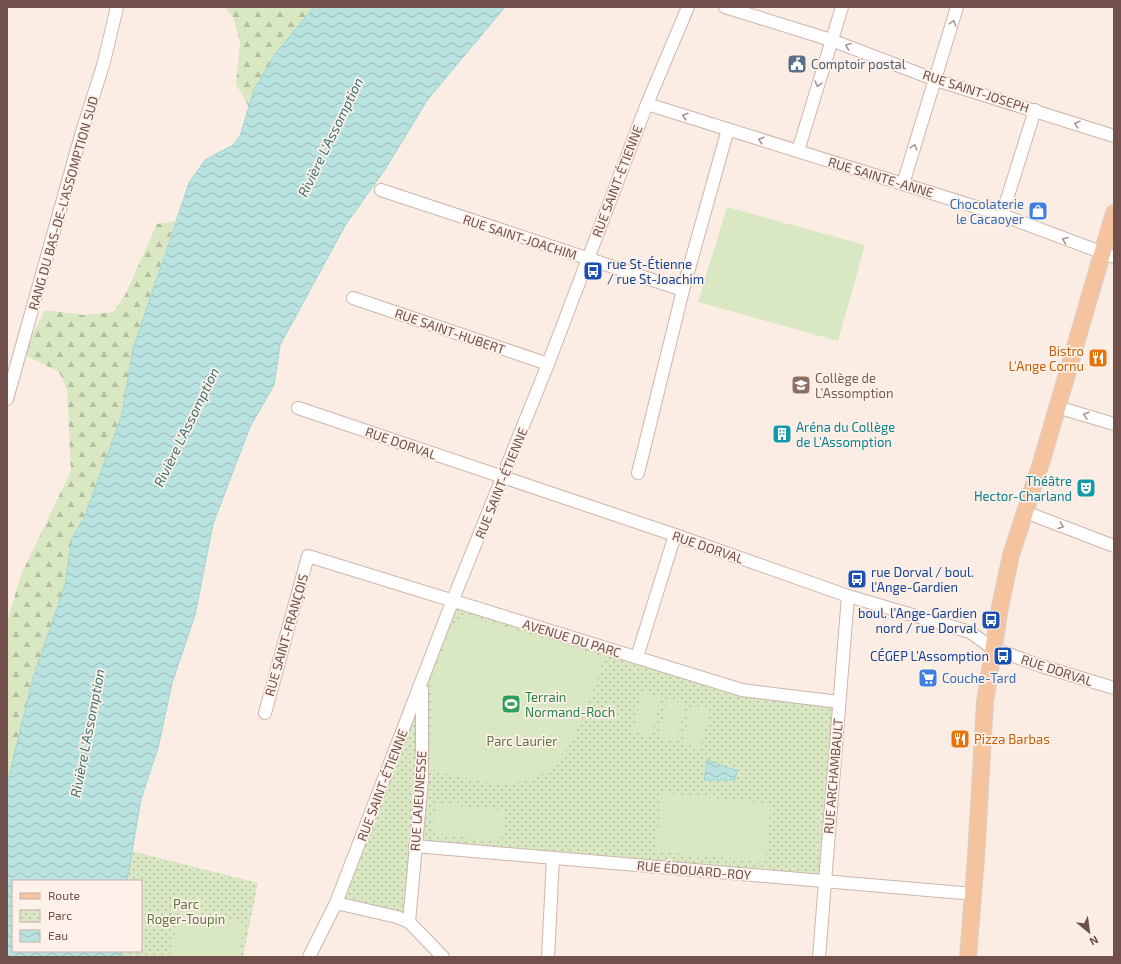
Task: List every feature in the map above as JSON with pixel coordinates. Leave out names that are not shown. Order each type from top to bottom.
[{"type":"main road","points":[[968,957],[974,894],[985,702],[992,648],[1008,570],[1057,407],[1108,255],[1114,213]]},
{"type":"street","name":"RANG DU BAS-DE-L'ASSOMPTION SUD","points":[[7,399],[79,142],[104,62],[117,7]]},
{"type":"street","name":"RUE SAINT-ÉTIENNE","points":[[309,957],[336,903],[452,602],[548,364],[647,104],[688,7]]},
{"type":"street","name":"RUE SAINT-JOSEPH","points":[[725,7],[831,40],[936,80],[1114,136]]},
{"type":"street","points":[[798,151],[842,7]]},
{"type":"street","points":[[903,184],[936,80],[957,7]]},
{"type":"street","name":"RUE SAINTE-ANNE","points":[[647,104],[1002,215],[1108,255]]},
{"type":"street","points":[[1002,215],[1035,110]]},
{"type":"street","points":[[638,473],[683,290],[728,129]]},
{"type":"street","name":"RUE SAINT-JOACHIM","points":[[381,190],[683,290]]},
{"type":"street","name":"RUE SAINT-HUBERT","points":[[353,298],[548,364]]},
{"type":"street","points":[[1057,407],[1114,424]]},
{"type":"street","name":"RUE DORVAL","points":[[298,408],[675,535],[848,596],[970,632],[992,648],[1041,666],[1114,688]]},
{"type":"street","points":[[1025,512],[1114,546]]},
{"type":"street","points":[[637,657],[675,535]]},
{"type":"street","name":"AVENUE DU PARC","points":[[308,556],[452,602],[742,690],[840,702]]},
{"type":"street","name":"RUE SAINT-FRANÇOIS","points":[[264,714],[308,556]]},
{"type":"street","name":"RUE ARCHAMBAULT","points":[[819,957],[848,596]]},
{"type":"street","name":"RUE LAJEUNESSE","points":[[409,922],[422,779],[422,680]]},
{"type":"street","name":"RUE ÉDOUARD-ROY","points":[[415,846],[974,894]]},
{"type":"street","points":[[548,957],[554,858]]},
{"type":"street","points":[[336,903],[397,917],[409,922],[443,957]]},
{"type":"green space","points":[[225,7],[314,7],[285,42],[268,66],[254,93],[249,107],[236,84],[240,43],[234,19]]},
{"type":"green space","points":[[727,207],[865,245],[838,341],[698,302]]},
{"type":"green space","points":[[175,221],[133,349],[122,415],[84,518],[72,538],[65,585],[33,678],[7,785],[7,621],[21,575],[71,471],[67,389],[59,372],[23,354],[45,310],[83,315],[113,312],[125,295],[157,224]]},
{"type":"green space","name":"Parc Laurier","points":[[452,602],[742,690],[839,702],[825,882],[416,846],[409,922],[336,903]]},
{"type":"green space","name":"Terrain Normand-Roch","points":[[468,616],[604,657],[588,704],[567,747],[560,758],[551,767],[528,780],[514,783],[489,782],[429,769],[433,676],[452,625]]},
{"type":"green space","points":[[642,692],[661,697],[651,736],[633,731]]},
{"type":"green space","points":[[668,699],[686,704],[676,742],[658,737]]},
{"type":"green space","points":[[692,705],[710,710],[700,748],[682,744]]},
{"type":"green space","points":[[662,793],[771,804],[765,862],[656,851]]},
{"type":"green space","points":[[436,803],[505,811],[501,842],[432,833]]},
{"type":"green space","name":"Parc Roger-Toupin","points":[[131,851],[258,883],[243,957],[121,957],[121,952],[142,952],[142,880],[127,880]]},
{"type":"green space","points":[[179,910],[245,923],[238,957],[170,957]]},
{"type":"water","name":"Rivière L'Assomption","points":[[314,7],[505,7],[428,99],[384,171],[346,224],[280,345],[274,385],[250,427],[213,524],[195,615],[172,683],[158,748],[141,799],[127,880],[12,880],[12,952],[121,952],[121,957],[7,957],[7,785],[33,678],[65,585],[72,538],[84,518],[122,415],[133,349],[189,183],[205,160],[233,145],[240,136],[254,90],[275,54]]},
{"type":"water","points":[[708,758],[710,761],[737,771],[735,780],[704,780]]},
{"type":"place","name":"Comptoir postal","points":[[797,64]]},
{"type":"place","name":"Chocolaterie le Cacaoyer","points":[[1038,211]]},
{"type":"place","name":"rue St-Étienne / rue St-Joachim","points":[[593,271]]},
{"type":"place","name":"Bistro L'Ange Cornu","points":[[1098,358]]},
{"type":"place","name":"Collège de L'Assomption","points":[[801,385]]},
{"type":"place","name":"Aréna du Collège de L'Assomption","points":[[782,434]]},
{"type":"place","name":"Théâtre Hector-Charland","points":[[1086,488]]},
{"type":"place","name":"rue Dorval / boul. l'Ange-Gardien","points":[[857,579]]},
{"type":"place","name":"boul. l'Ange-Gardien nord / rue Dorval","points":[[991,620]]},
{"type":"place","name":"CÉGEP L'Assomption","points":[[1003,656]]},
{"type":"place","name":"Couche-Tard","points":[[928,678]]},
{"type":"place","name":"Terrain Normand-Roch","points":[[511,704]]},
{"type":"place","name":"Pizza Barbas","points":[[960,739]]}]
